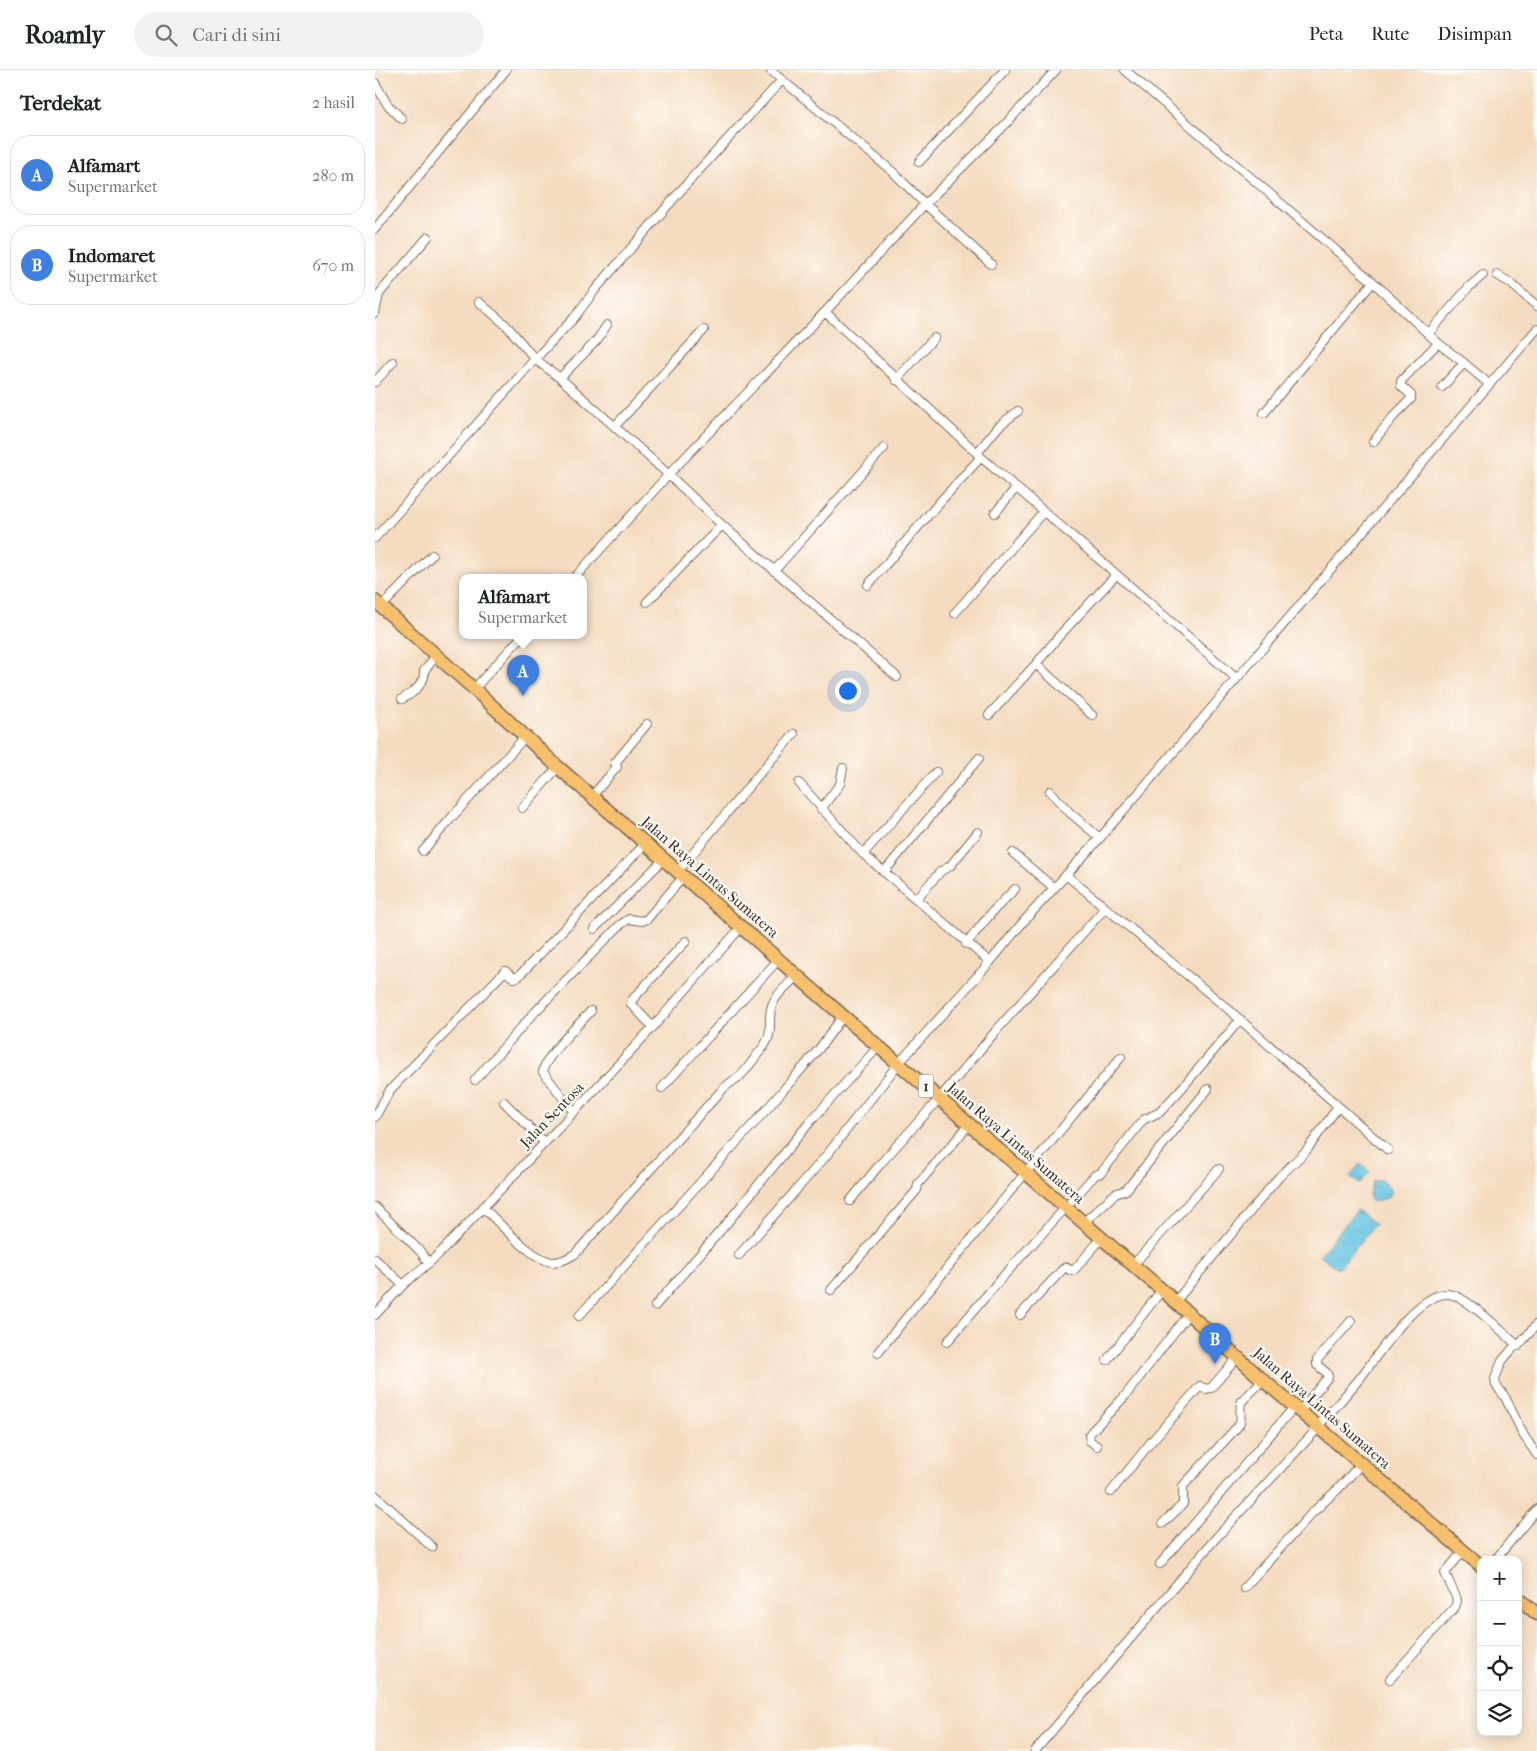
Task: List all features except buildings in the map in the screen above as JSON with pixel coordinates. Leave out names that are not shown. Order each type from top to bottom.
[{"type":"highway","name":"Jalan Raya Lintas Sumatera","points":[[378,604],[558,767],[843,1016],[1162,1290],[1263,1380],[1477,1562]]},
{"type":"highway","points":[[1522,1601],[1537,1614]]},
{"type":"street","points":[[375,229],[506,70]]},
{"type":"street","points":[[770,70],[893,172],[991,264]]},
{"type":"street","points":[[919,162],[1005,70]]},
{"type":"street","points":[[578,574],[925,204],[1000,130],[1056,70]]},
{"type":"street","points":[[1125,70],[1373,282],[1427,334],[1489,384]]},
{"type":"street","points":[[375,538],[574,318],[595,290],[690,180],[782,80]]},
{"type":"street","points":[[375,83],[387,104],[402,119]]},
{"type":"street","points":[[375,313],[379,294],[428,237]]},
{"type":"street","points":[[1427,334],[1469,287],[1483,275]]},
{"type":"street","points":[[1497,275],[1509,282],[1537,306]]},
{"type":"street","points":[[1263,413],[1373,282]]},
{"type":"street","points":[[479,302],[507,326],[535,359],[615,426],[722,525],[897,677]]},
{"type":"street","points":[[825,312],[896,380],[1016,488],[1236,678]]},
{"type":"street","points":[[560,378],[597,340],[607,325]]},
{"type":"street","points":[[739,1255],[826,1156],[899,1063],[1100,838],[1537,329]]},
{"type":"street","points":[[615,426],[703,330]]},
{"type":"street","points":[[896,380],[934,338]]},
{"type":"street","points":[[1373,442],[1393,417],[1411,399],[1411,395],[1401,386],[1401,381],[1438,343]]},
{"type":"street","points":[[375,382],[393,362]]},
{"type":"street","points":[[1443,387],[1465,363]]},
{"type":"street","points":[[868,586],[979,455],[999,426],[1018,410]]},
{"type":"street","points":[[774,571],[885,448]]},
{"type":"street","points":[[995,513],[1016,488]]},
{"type":"street","points":[[955,613],[1044,511]]},
{"type":"street","points":[[647,602],[722,525]]},
{"type":"street","points":[[378,604],[432,555]]},
{"type":"street","points":[[989,715],[1116,575]]},
{"type":"street","points":[[473,689],[519,639]]},
{"type":"street","points":[[402,699],[419,686],[425,671],[437,656]]},
{"type":"street","points":[[1036,664],[1092,715]]},
{"type":"street","points":[[593,796],[617,767],[615,763],[647,724]]},
{"type":"street","points":[[475,1080],[535,1012],[620,925],[629,919],[642,922],[647,919],[761,770],[794,734]]},
{"type":"street","points":[[423,852],[525,737]]},
{"type":"street","points":[[884,872],[979,758]]},
{"type":"street","points":[[522,808],[558,767]]},
{"type":"street","points":[[821,809],[840,784],[843,768]]},
{"type":"street","points":[[863,854],[936,772]]},
{"type":"street","points":[[799,784],[863,854],[989,962]]},
{"type":"street","points":[[1050,791],[1069,812],[1100,838]]},
{"type":"street","points":[[916,899],[941,871],[950,866],[978,832]]},
{"type":"street","points":[[375,1117],[390,1090],[505,971],[514,978],[518,977],[646,843]]},
{"type":"street","points":[[1013,853],[1054,888]]},
{"type":"street","points":[[594,929],[664,859]]},
{"type":"street","points":[[1066,875],[1221,1003],[1239,1021],[1388,1150]]},
{"type":"street","points":[[966,944],[993,910],[1015,889]]},
{"type":"street","points":[[850,1201],[995,1032],[1105,908]]},
{"type":"street","name":"Jalan Sentosa","points":[[376,1312],[429,1263],[545,1143],[653,1027],[742,926]]},
{"type":"street","points":[[653,1027],[636,1011],[631,1004],[632,1000],[686,941]]},
{"type":"street","points":[[662,1088],[779,959]]},
{"type":"street","points":[[483,1207],[533,1253],[555,1262],[575,1254],[635,1185],[726,1086],[740,1076],[762,1049],[769,1039],[772,1004],[798,975]]},
{"type":"street","points":[[574,1112],[543,1072],[543,1066],[591,1011]]},
{"type":"street","points":[[579,1316],[766,1110],[819,1049],[843,1016]]},
{"type":"street","points":[[947,1342],[998,1282],[1095,1175],[1101,1173],[1143,1120],[1160,1112],[1239,1021]]},
{"type":"street","points":[[655,1306],[811,1122],[879,1046]]},
{"type":"street","points":[[878,1352],[1121,1057]]},
{"type":"street","points":[[1083,1222],[1115,1194],[1126,1190],[1208,1089]]},
{"type":"street","points":[[504,1102],[545,1143]]},
{"type":"street","points":[[1175,1302],[1279,1177],[1306,1151],[1338,1107]]},
{"type":"street","points":[[831,1290],[917,1190],[918,1184],[969,1125]]},
{"type":"street","points":[[1133,1265],[1219,1170]]},
{"type":"street","points":[[375,1207],[420,1250],[429,1263]]},
{"type":"street","points":[[1020,1314],[1063,1268],[1066,1267],[1074,1270],[1101,1239]]},
{"type":"street","points":[[375,1259],[403,1285]]},
{"type":"street","points":[[1107,1360],[1162,1290]]},
{"type":"street","points":[[1035,1751],[1215,1539],[1361,1376],[1401,1324],[1429,1298],[1451,1293],[1465,1300],[1519,1346]]},
{"type":"street","points":[[1097,1446],[1090,1441],[1089,1434],[1125,1396],[1188,1314]]},
{"type":"street","points":[[1160,1564],[1297,1408],[1327,1377],[1327,1373],[1317,1365],[1317,1360],[1351,1321]]},
{"type":"street","points":[[1537,1324],[1519,1346],[1513,1347],[1502,1361],[1495,1379],[1496,1385],[1505,1397],[1523,1436],[1537,1455]]},
{"type":"street","points":[[1111,1492],[1151,1442],[1200,1386],[1205,1389],[1211,1388],[1238,1358]]},
{"type":"street","points":[[1163,1523],[1183,1504],[1183,1486],[1239,1425],[1241,1422],[1240,1404],[1263,1380]]},
{"type":"street","points":[[1244,1588],[1312,1513],[1361,1464]]},
{"type":"street","points":[[375,1495],[432,1547]]},
{"type":"street","points":[[1498,1556],[1537,1509]]},
{"type":"street","points":[[1390,1679],[1455,1607],[1457,1600],[1445,1573],[1463,1550]]},
{"type":"water","points":[[1360,1164],[1370,1172],[1359,1184],[1350,1176]]},
{"type":"water","points":[[1381,1180],[1390,1189],[1390,1194],[1387,1198],[1372,1202],[1369,1194],[1373,1181]]},
{"type":"water","points":[[1357,1210],[1375,1224],[1338,1269],[1320,1255]]},
{"type":"place","name":"Alfamart","points":[[523,696]]},
{"type":"place","name":"Indomaret","points":[[1215,1364]]}]
